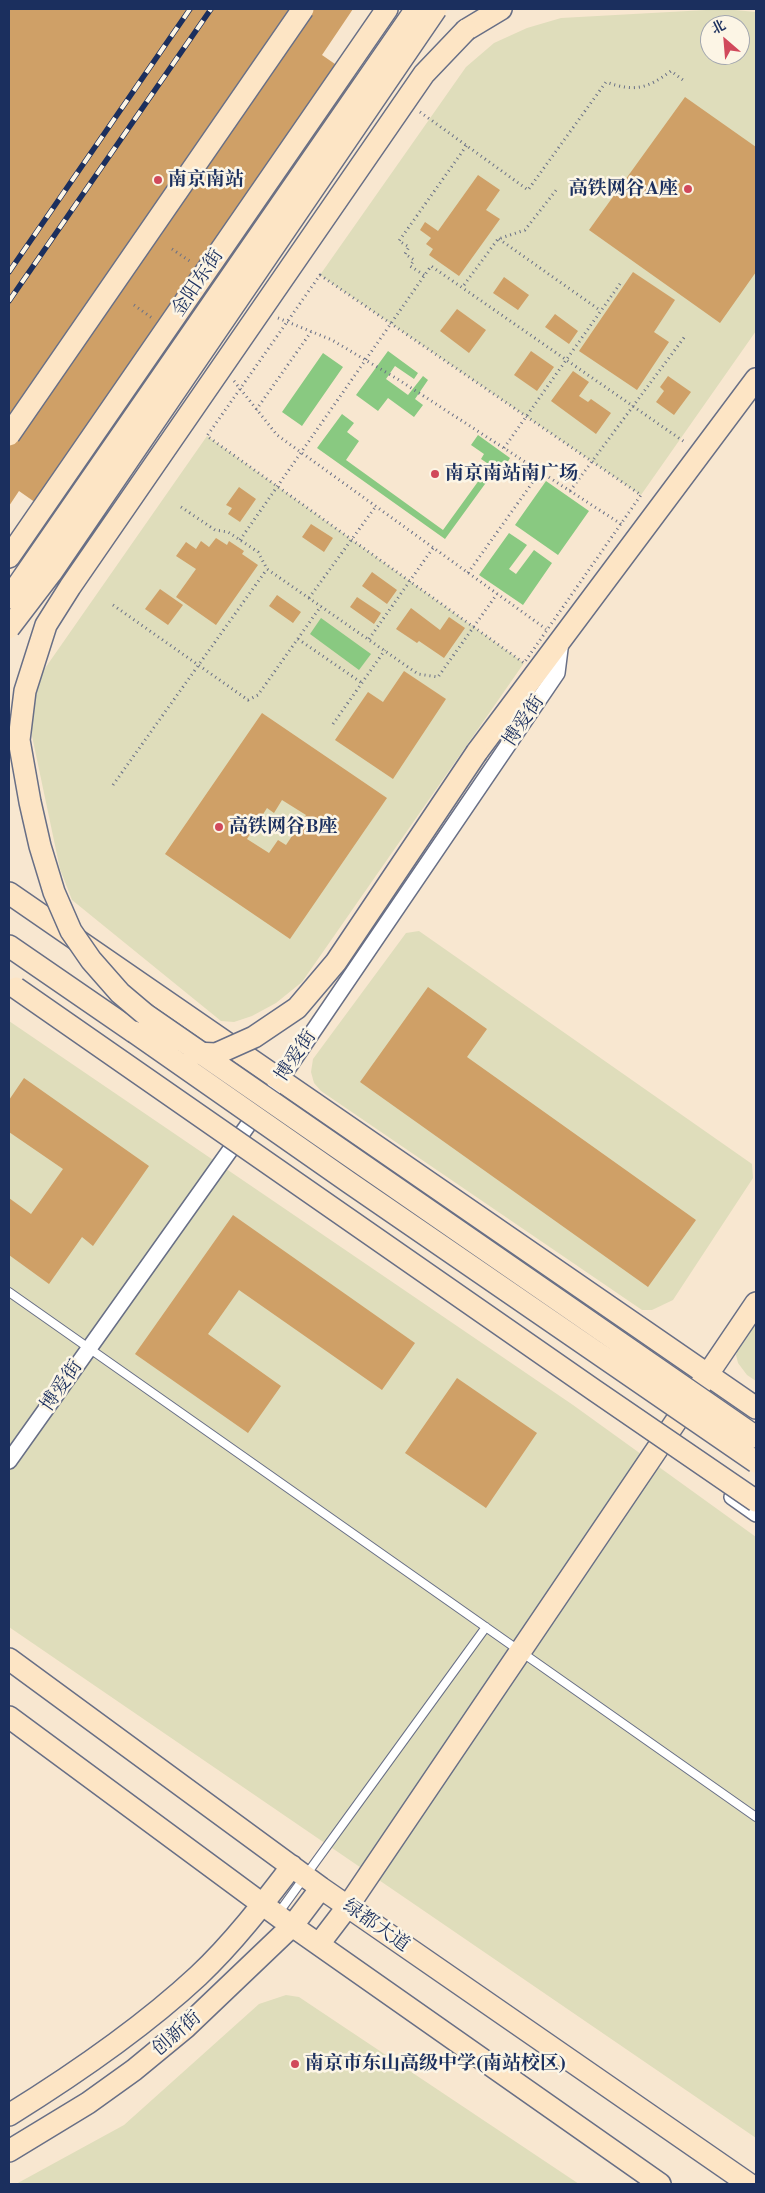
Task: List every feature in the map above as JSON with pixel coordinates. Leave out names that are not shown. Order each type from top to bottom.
[{"type":"main road","points":[[9,435],[303,9]]},
{"type":"main road","name":"金阳东街","points":[[9,557],[387,9]]},
{"type":"main road","points":[[9,598],[416,9]]},
{"type":"main road","points":[[9,628],[62,557],[436,9]]},
{"type":"main road","points":[[483,9],[466,30],[424,74],[70,587],[46,625],[25,691],[19,740],[30,802],[40,846],[54,892],[71,931],[91,960],[120,993],[146,1015],[756,1437]]},
{"type":"main road","points":[[466,30],[500,9]]},
{"type":"main road","name":"博爱街","points":[[11,985],[74,1023],[112,1041],[149,1053],[216,1054],[254,1037],[297,1008],[336,962],[554,635],[756,378]]},
{"type":"main road","points":[[9,893],[756,1408]]},
{"type":"main road","points":[[9,946],[756,1462]]},
{"type":"main road","points":[[11,985],[756,1501]]},
{"type":"main road","points":[[319,1944],[348,1906],[756,1303]]},
{"type":"main road","name":"绿都大道","points":[[9,1659],[306,1877],[749,2184]]},
{"type":"main road","points":[[9,1716],[278,1915],[660,2184]]},
{"type":"main road","name":"创新街","points":[[9,2151],[88,2103],[134,2070],[185,2028],[278,1915],[306,1877]]},
{"type":"main road","name":"创新街","points":[[10,2111],[94,2059],[161,2008],[199,1975],[278,1915],[306,1877]]},
{"type":"street","name":"博爱街","points":[[9,1461],[280,1080],[557,673],[554,635]]},
{"type":"street","points":[[11,985],[756,1514]]},
{"type":"lane","points":[[9,1292],[756,1817]]},
{"type":"lane","points":[[306,1877],[486,1627]]},
{"type":"path","points":[[405,101],[528,190],[606,82],[625,88],[636,88],[652,84],[670,71],[683,80]]},
{"type":"path","points":[[424,275],[410,266],[414,260],[405,254],[409,247],[399,241],[466,145]]},
{"type":"path","points":[[464,285],[498,239],[525,230],[557,189]]},
{"type":"path","points":[[498,239],[601,311]]},
{"type":"path","points":[[172,248],[205,272]]},
{"type":"path","points":[[240,540],[431,266],[686,444]]},
{"type":"path","points":[[320,275],[641,495],[621,524],[554,635],[524,663],[207,436],[287,322],[320,275]]},
{"type":"path","points":[[504,448],[622,281]]},
{"type":"path","points":[[134,305],[167,328]]},
{"type":"path","points":[[273,316],[332,340],[366,360],[621,524]]},
{"type":"path","points":[[256,410],[311,332]]},
{"type":"path","points":[[570,491],[686,335]]},
{"type":"path","points":[[223,367],[277,436],[554,635]]},
{"type":"path","points":[[468,573],[540,472]]},
{"type":"path","points":[[309,598],[376,506]]},
{"type":"path","points":[[181,507],[215,530],[228,532],[258,552],[268,569],[418,674],[438,678],[497,594]]},
{"type":"path","points":[[368,639],[433,548]]},
{"type":"path","points":[[113,784],[268,569]]},
{"type":"path","points":[[113,605],[248,700],[258,695],[321,606]]},
{"type":"path","points":[[298,639],[362,683]]},
{"type":"path","points":[[334,724],[384,650]]},
{"type":"shaded area","points":[[724,9],[756,12],[756,331],[641,495],[320,275],[466,67],[494,43],[527,28],[561,18]]},
{"type":"shaded area","name":"高铁网谷B座","points":[[207,436],[524,663],[302,982],[276,1003],[252,1016],[234,1022],[221,1021],[72,900],[60,869],[32,736],[32,698],[41,674]]},
{"type":"shaded area","points":[[419,931],[752,1164],[753,1178],[673,1300],[652,1310],[642,1310],[321,1091],[314,1083],[311,1072],[313,1059],[406,933]]},
{"type":"shaded area","points":[[9,1021],[573,1405],[756,1537],[756,2138],[9,1627]]},
{"type":"shaded area","points":[[756,1322],[756,1381],[747,1375],[738,1363],[736,1355],[739,1345]]},
{"type":"shaded area","name":"南京市东山高级中学(南站校区)","points":[[286,1995],[299,1997],[579,2184],[16,2184],[124,2125],[259,2004]]},
{"type":"green space","points":[[388,351],[418,373],[414,379],[395,366],[386,379],[408,395],[423,376],[428,380],[415,399],[423,405],[414,417],[388,398],[378,411],[356,395]]},
{"type":"green space","points":[[323,353],[343,367],[302,426],[282,412]]},
{"type":"green space","points":[[342,414],[354,423],[347,432],[359,441],[346,460],[443,530],[490,465],[481,459],[484,454],[471,445],[478,435],[510,458],[506,465],[501,462],[445,539],[317,448]]},
{"type":"green space","points":[[546,481],[589,511],[558,555],[515,525]]},
{"type":"green space","points":[[509,533],[527,545],[509,569],[516,574],[534,550],[552,563],[523,605],[479,575]]},
{"type":"green space","points":[[321,618],[371,654],[359,670],[310,634]]},
{"type":"building","name":"南京南站","points":[[9,9],[353,9],[322,55],[371,89],[69,526],[19,491],[9,506]]},
{"type":"building","name":"高铁网谷A座","points":[[685,97],[756,147],[756,272],[720,323],[589,230]]},
{"type":"building","points":[[478,175],[500,190],[486,210],[500,219],[459,276],[429,255],[433,249],[426,244],[431,238],[420,230],[425,222],[438,231]]},
{"type":"building","points":[[633,272],[675,300],[654,332],[669,342],[637,390],[579,351]]},
{"type":"building","points":[[504,277],[529,295],[518,310],[493,293]]},
{"type":"building","points":[[457,309],[486,330],[469,353],[440,331]]},
{"type":"building","points":[[555,314],[578,331],[569,344],[545,327]]},
{"type":"building","points":[[531,351],[554,367],[537,391],[514,375]]},
{"type":"building","points":[[573,371],[589,382],[579,396],[588,402],[591,399],[611,413],[596,434],[551,401]]},
{"type":"building","points":[[668,376],[691,392],[674,415],[656,402],[664,391],[660,387]]},
{"type":"building","points":[[239,487],[256,499],[240,522],[228,514],[232,508],[226,505]]},
{"type":"building","points":[[311,524],[333,538],[324,552],[302,537]]},
{"type":"building","points":[[216,538],[227,545],[229,541],[244,551],[242,554],[258,565],[216,625],[176,597],[196,569],[176,556],[186,542],[196,549],[201,541],[209,547]]},
{"type":"building","points":[[372,572],[397,590],[387,604],[362,586]]},
{"type":"building","points":[[160,589],[183,605],[168,625],[145,609]]},
{"type":"building","points":[[277,595],[301,612],[293,623],[269,606]]},
{"type":"building","points":[[357,597],[381,613],[374,624],[350,607]]},
{"type":"building","points":[[411,608],[440,630],[449,617],[465,628],[444,658],[419,641],[417,643],[396,629]]},
{"type":"building","points":[[404,671],[446,699],[393,779],[335,740],[368,692],[383,702]]},
{"type":"building","name":"高铁网谷B座","points":[[262,713],[387,798],[290,939],[165,854]],"holes":[[[282,800],[306,815],[286,845],[278,840],[269,853],[247,839],[267,808],[274,813]]]},
{"type":"building","points":[[428,987],[487,1029],[467,1057],[696,1220],[648,1287],[360,1082]]},
{"type":"building","points":[[24,1078],[149,1166],[93,1246],[82,1237],[49,1284],[9,1255],[9,1198],[31,1214],[63,1169],[9,1132],[9,1100]]},
{"type":"building","points":[[233,1215],[415,1343],[382,1390],[239,1290],[208,1334],[281,1386],[248,1433],[135,1354]]},
{"type":"building","points":[[457,1378],[537,1433],[486,1508],[405,1453]]},
{"type":"railway","points":[[9,272],[190,9]]},
{"type":"railway","points":[[9,301],[211,9]]},
{"type":"place","name":"南京南站","points":[[158,180]]},
{"type":"place","name":"高铁网谷A座","points":[[688,189]]},
{"type":"place","name":"南京南站南广场","points":[[435,474]]},
{"type":"place","name":"高铁网谷B座","points":[[219,827]]},
{"type":"place","name":"南京市东山高级中学(南站校区)","points":[[295,2064]]}]
